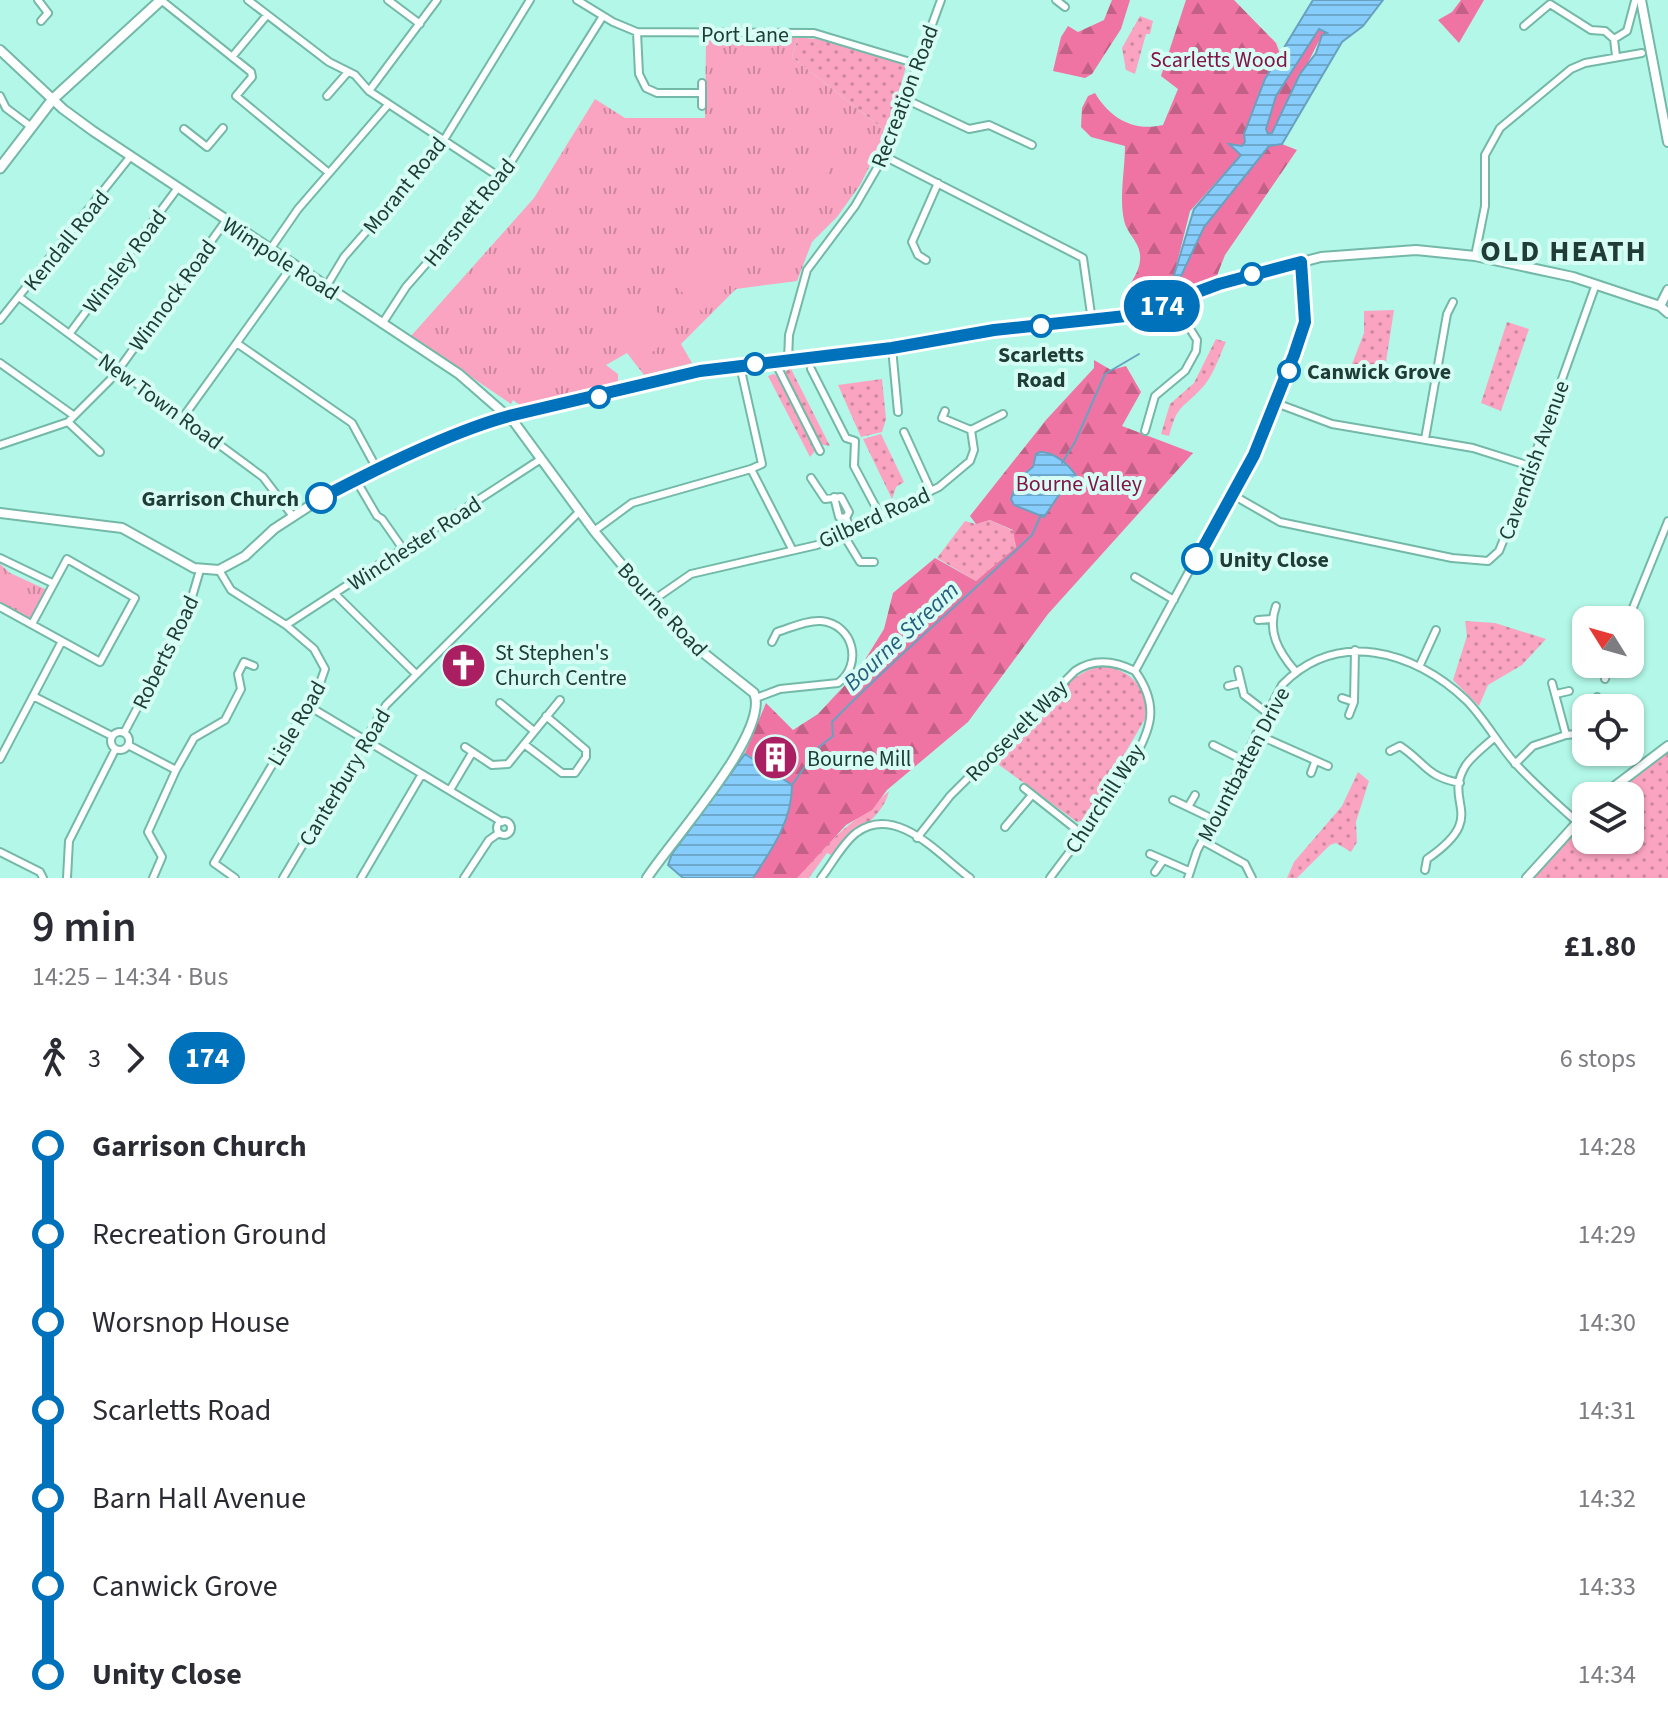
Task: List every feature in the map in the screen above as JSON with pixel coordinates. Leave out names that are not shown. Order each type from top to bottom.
[{"type":"main road","points":[[0,168],[53,99],[161,0]]},
{"type":"street","points":[[38,0],[48,13],[41,21]]},
{"type":"street","points":[[161,0],[252,74],[236,96],[329,173]]},
{"type":"street","points":[[248,0],[348,72],[387,106],[501,178]]},
{"type":"street","points":[[388,0],[420,24]]},
{"type":"street","points":[[369,91],[437,0]]},
{"type":"street","name":"Morant Road","points":[[326,287],[344,257],[442,140],[530,0]]},
{"type":"street","name":"Port Lane","points":[[577,0],[637,32],[814,33],[917,64]]},
{"type":"street","name":"Recreation Road","points":[[788,361],[789,335],[807,270],[855,206],[884,156],[941,0]]},
{"type":"street","points":[[1056,0],[1065,7]]},
{"type":"street","points":[[1614,39],[1627,31],[1638,1]]},
{"type":"street","points":[[1638,1],[1665,104],[1668,142]]},
{"type":"street","points":[[1524,26],[1549,2],[1591,30],[1605,31],[1614,39],[1616,56]]},
{"type":"street","points":[[232,57],[267,15]]},
{"type":"street","name":"Harsnett Road","points":[[382,324],[406,287],[501,178],[603,16]]},
{"type":"street","points":[[637,32],[639,74],[643,86],[657,93],[702,93]]},
{"type":"street","name":"Wimpole Road","points":[[0,50],[53,99],[130,157],[459,374],[509,416]]},
{"type":"street","points":[[1475,256],[1485,206],[1485,155],[1491,138],[1510,118],[1571,69],[1616,56],[1642,53]]},
{"type":"street","points":[[327,96],[348,72]]},
{"type":"street","points":[[702,83],[702,106]]},
{"type":"street","points":[[0,96],[6,108],[30,126]]},
{"type":"street","points":[[905,99],[969,129],[989,125],[1032,145]]},
{"type":"street","points":[[269,251],[289,220],[387,106]]},
{"type":"street","points":[[184,129],[207,147],[223,128]]},
{"type":"street","points":[[884,156],[1083,258],[1092,321]]},
{"type":"street","name":"Kendall Road","points":[[0,320],[130,157]]},
{"type":"street","points":[[926,260],[918,255],[912,242],[938,183]]},
{"type":"street","name":"Winsley Road","points":[[70,333],[177,189]]},
{"type":"street","name":"Winnock Road","points":[[119,369],[225,222]]},
{"type":"street","points":[[0,513],[122,528],[200,570],[219,570],[245,556],[292,515],[356,480],[488,422],[509,416],[700,371],[892,348],[994,330],[1092,321],[1151,311],[1186,297],[1301,262],[1370,251],[1416,250],[1475,256],[1596,284],[1660,306],[1668,313]]},
{"type":"street","points":[[1135,671],[1233,495],[1276,403],[1305,322],[1301,262]]},
{"type":"street","points":[[184,416],[292,266]]},
{"type":"street","name":"Cavendish Avenue","points":[[1233,495],[1280,522],[1452,558],[1488,561],[1499,551],[1596,284]]},
{"type":"street","points":[[1660,306],[1668,290]]},
{"type":"street","name":"New Town Road","points":[[19,297],[184,416],[267,481],[292,515]]},
{"type":"street","points":[[1145,431],[1155,396],[1185,371],[1196,351],[1197,340],[1187,324],[1186,297]]},
{"type":"street","points":[[1425,439],[1447,314],[1453,302]]},
{"type":"street","points":[[238,344],[352,423],[377,469]]},
{"type":"street","points":[[892,348],[898,412]]},
{"type":"street","points":[[775,362],[820,451]]},
{"type":"street","points":[[0,363],[73,415]]},
{"type":"street","points":[[594,531],[632,503],[762,464],[740,366]]},
{"type":"street","points":[[811,369],[846,438],[855,441],[854,466],[880,515]]},
{"type":"street","points":[[1,443],[68,422],[110,380]]},
{"type":"street","points":[[1276,403],[1332,424],[1425,439],[1530,466]]},
{"type":"street","points":[[945,411],[942,418],[971,430],[1003,414]]},
{"type":"street","name":"Bourne Road","points":[[509,416],[594,531],[652,601],[696,647],[756,698]]},
{"type":"street","points":[[68,422],[100,452]]},
{"type":"street","name":"Gilberd Road","points":[[652,601],[691,574],[817,545],[931,491],[954,478],[970,461],[974,450],[971,430]]},
{"type":"street","points":[[904,432],[931,491]]},
{"type":"street","name":"Winchester Road","points":[[286,625],[541,459]]},
{"type":"street","points":[[751,469],[792,549]]},
{"type":"street","points":[[811,478],[825,499],[841,497],[849,512],[846,518],[851,530]]},
{"type":"street","points":[[356,480],[377,516],[403,549]]},
{"type":"street","name":"Canterbury Road","points":[[283,878],[386,705],[580,511]]},
{"type":"street","points":[[1634,606],[1668,521]]},
{"type":"street","points":[[843,534],[860,562],[874,562]]},
{"type":"street","points":[[0,558],[52,583]]},
{"type":"street","points":[[0,607],[100,662],[135,598],[67,559],[32,624]]},
{"type":"street","name":"Roberts Road","points":[[124,733],[187,614],[200,570]]},
{"type":"street","name":"Lisle Road","points":[[219,570],[231,590],[286,625],[314,649],[325,669],[214,863],[235,878]]},
{"type":"street","points":[[1135,577],[1174,600]]},
{"type":"street","points":[[335,594],[416,674]]},
{"type":"street","points":[[1276,606],[1272,619],[1275,642],[1295,671]]},
{"type":"street","points":[[1258,620],[1272,619]]},
{"type":"street","points":[[647,878],[719,782],[749,730],[756,698],[780,689],[838,683],[852,667],[854,650],[838,627],[826,622],[817,621],[777,632],[772,642]]},
{"type":"street","points":[[768,625],[777,632]]},
{"type":"street","points":[[1419,667],[1436,630]]},
{"type":"street","points":[[0,759],[62,641]]},
{"type":"street","points":[[854,650],[861,645]]},
{"type":"street","points":[[1349,715],[1354,702],[1355,650]]},
{"type":"street","name":"Mountbatten Drive","points":[[1189,875],[1213,819],[1282,685],[1295,671],[1329,653],[1355,650],[1419,667],[1465,699],[1515,764],[1572,817]]},
{"type":"street","points":[[153,878],[162,857],[148,832],[176,770],[194,738],[225,720],[241,689],[238,674],[244,662],[254,666]]},
{"type":"street","name":"Roosevelt Way","points":[[917,838],[950,796],[1075,671],[1086,664],[1104,662],[1135,671]]},
{"type":"street","points":[[1238,670],[1244,695],[1266,712]]},
{"type":"street","name":"Churchill Way","points":[[1050,878],[1136,752],[1150,720],[1146,689],[1135,671]]},
{"type":"street","points":[[1228,686],[1240,683]]},
{"type":"street","points":[[1552,683],[1566,735]]},
{"type":"street","points":[[1556,694],[1569,691]]},
{"type":"street","points":[[33,696],[112,736],[124,733],[128,745],[176,770]]},
{"type":"street","points":[[1342,698],[1354,702]]},
{"type":"street","points":[[465,747],[499,767],[508,764],[560,700]]},
{"type":"street","points":[[500,703],[534,731]]},
{"type":"street","points":[[307,705],[508,823],[511,829],[508,834],[499,833],[489,840],[464,878]]},
{"type":"street","points":[[524,744],[562,773],[575,773],[586,757],[586,750],[546,716]]},
{"type":"street","points":[[1256,734],[1328,766]]},
{"type":"street","points":[[1515,764],[1533,746],[1572,734]]},
{"type":"street","points":[[67,878],[69,841],[115,750],[112,736]]},
{"type":"street","points":[[1400,746],[1401,737]]},
{"type":"street","points":[[1425,870],[1427,859],[1458,834],[1462,814],[1460,783],[1465,767],[1494,738]]},
{"type":"street","points":[[115,750],[128,745]]},
{"type":"street","points":[[1213,745],[1243,760]]},
{"type":"street","points":[[1400,746],[1430,774],[1460,783]]},
{"type":"street","points":[[1390,751],[1400,746]]},
{"type":"street","points":[[1620,782],[1668,746]]},
{"type":"street","points":[[450,790],[472,753]]},
{"type":"street","points":[[1311,773],[1315,762]]},
{"type":"street","points":[[361,878],[422,774]]},
{"type":"street","points":[[1024,788],[1082,834]]},
{"type":"street","points":[[1005,827],[1032,795]]},
{"type":"street","points":[[1188,807],[1195,795]]},
{"type":"street","points":[[1173,800],[1213,819]]},
{"type":"street","points":[[499,833],[497,827],[502,822]]},
{"type":"street","points":[[823,877],[856,833],[875,823],[895,824],[970,878]]},
{"type":"street","points":[[1527,878],[1572,828]]},
{"type":"street","points":[[1203,841],[1245,864],[1252,878]]},
{"type":"street","points":[[0,852],[40,872],[43,878]]},
{"type":"street","points":[[1150,854],[1189,875]]},
{"type":"street","points":[[1419,854],[1427,859]]},
{"type":"street","points":[[1155,872],[1162,862]]},
{"type":"green space","name":"Scarletts Wood","points":[[1112,0],[1130,0],[1121,29],[1092,74],[1085,78],[1053,71],[1061,37],[1068,26],[1078,32],[1104,20]]},
{"type":"green space","name":"Scarletts Wood","points":[[1186,0],[1234,0],[1276,43],[1280,54],[1265,79],[1244,134],[1246,142],[1242,146],[1230,144],[1241,155],[1190,211],[1170,291],[1175,289],[1204,227],[1269,146],[1282,144],[1297,150],[1225,255],[1216,278],[1127,310],[1122,305],[1123,299],[1137,272],[1140,254],[1123,211],[1125,146],[1091,137],[1081,127],[1082,108],[1088,96],[1095,93],[1108,110],[1123,121],[1152,127],[1163,125],[1178,89],[1161,76]]},
{"type":"green space","points":[[1461,0],[1484,0],[1459,43],[1438,20],[1452,12]]},
{"type":"green space","points":[[1140,16],[1153,21],[1150,34],[1146,34],[1135,74],[1126,70],[1122,48]]},
{"type":"green space","points":[[1319,28],[1327,33],[1322,35],[1272,133],[1268,134],[1266,129],[1276,96]]},
{"type":"green space","points":[[706,38],[798,38],[792,57],[887,132],[860,185],[837,217],[812,242],[797,281],[736,289],[681,344],[692,363],[644,375],[627,353],[606,365],[618,374],[618,382],[521,406],[513,400],[511,404],[411,336],[534,198],[595,99],[625,118],[705,118]]},
{"type":"green space","points":[[798,38],[854,45],[882,54],[906,67],[887,132],[792,57]]},
{"type":"green space","points":[[822,144],[839,155],[817,188],[801,177]]},
{"type":"green space","points":[[703,247],[735,279],[702,312],[670,280]]},
{"type":"green space","points":[[648,300],[675,334],[641,361],[614,327]]},
{"type":"green space","points":[[1394,310],[1383,381],[1349,372],[1364,333],[1364,311]]},
{"type":"green space","points":[[1507,322],[1529,329],[1501,411],[1481,403]]},
{"type":"green space","points":[[1216,339],[1226,342],[1209,379],[1178,413],[1169,436],[1161,434],[1170,404],[1194,383]]},
{"type":"green space","name":"Bourne Valley","points":[[1094,360],[1111,370],[1126,366],[1141,392],[1122,426],[1193,453],[1048,614],[968,722],[887,790],[872,810],[846,825],[797,878],[753,878],[774,846],[777,774],[745,753],[766,703],[793,730],[818,714],[858,671],[884,629],[893,593],[935,558],[976,581],[1016,547],[1013,530],[990,520],[976,524],[970,516],[1046,420],[1094,368]]},
{"type":"green space","points":[[790,367],[830,446],[819,444],[783,375]]},
{"type":"green space","points":[[774,374],[781,379],[815,451],[810,457],[768,376]]},
{"type":"green space","points":[[882,379],[886,419],[882,432],[861,437],[838,385]]},
{"type":"green space","points":[[881,434],[904,482],[896,487],[892,499],[863,439]]},
{"type":"green space","points":[[990,520],[1014,531],[1016,547],[976,581],[937,558],[965,521],[976,524]]},
{"type":"green space","points":[[0,564],[10,573],[45,589],[31,618],[27,619],[0,605]]},
{"type":"green space","points":[[1465,621],[1495,623],[1546,639],[1522,665],[1488,685],[1479,706],[1453,680],[1467,636]]},
{"type":"green space","points":[[1103,666],[1122,672],[1136,683],[1144,699],[1145,719],[1086,820],[1077,822],[991,759],[1058,690],[1089,670]]},
{"type":"green space","points":[[1668,752],[1668,878],[1534,878],[1572,837],[1572,854],[1644,854],[1644,782],[1629,782]]},
{"type":"green space","points":[[1358,772],[1369,781],[1356,822],[1357,842],[1351,852],[1336,843],[1330,845],[1297,878],[1287,878],[1294,862],[1342,806]]},
{"type":"green space","points":[[889,791],[880,810],[833,856],[827,853],[809,878],[797,878],[829,842]]},
{"type":"water","points":[[1313,0],[1383,0],[1363,26],[1342,42],[1282,144],[1269,146],[1204,227],[1175,289],[1169,292],[1194,209],[1241,155],[1229,144],[1242,146],[1245,142],[1244,134],[1265,79]],"holes":[[[1319,29],[1327,33],[1322,35],[1316,53],[1300,74],[1272,133],[1268,134],[1266,129],[1276,96]]]},
{"type":"water","points":[[1040,452],[1061,460],[1077,477],[1059,495],[1044,517],[1014,505],[1011,499],[1019,478],[1033,467],[1036,454]]},
{"type":"water","points":[[745,754],[792,785],[789,811],[780,834],[753,878],[683,878],[668,865],[672,854]]},
{"type":"waterway","name":"Bourne Stream","points":[[1062,463],[1075,442],[1105,374],[1139,354]]},
{"type":"waterway","name":"Bourne Stream","points":[[792,785],[819,747],[833,736],[832,722],[1032,535],[1041,515]]},
{"type":"bus line","name":"174","points":[[321,498],[377,469],[509,416],[524,415],[700,371],[892,348],[994,330],[1135,315],[1219,284],[1301,262],[1305,322],[1294,355],[1254,455],[1197,559]]},
{"type":"place","name":"Scarletts Road","points":[[1041,326]]},
{"type":"place","name":"Canwick Grove","points":[[1289,371]]},
{"type":"place","name":"Garrison Church","points":[[321,498]]},
{"type":"place","name":"Unity Close","points":[[1197,559]]},
{"type":"place","name":"St Stephen's Church Centre","points":[[464,665]]},
{"type":"place","name":"Bourne Mill","points":[[776,758]]},
{"type":"district","name":"OLD HEATH","points":[[1564,251]]}]
